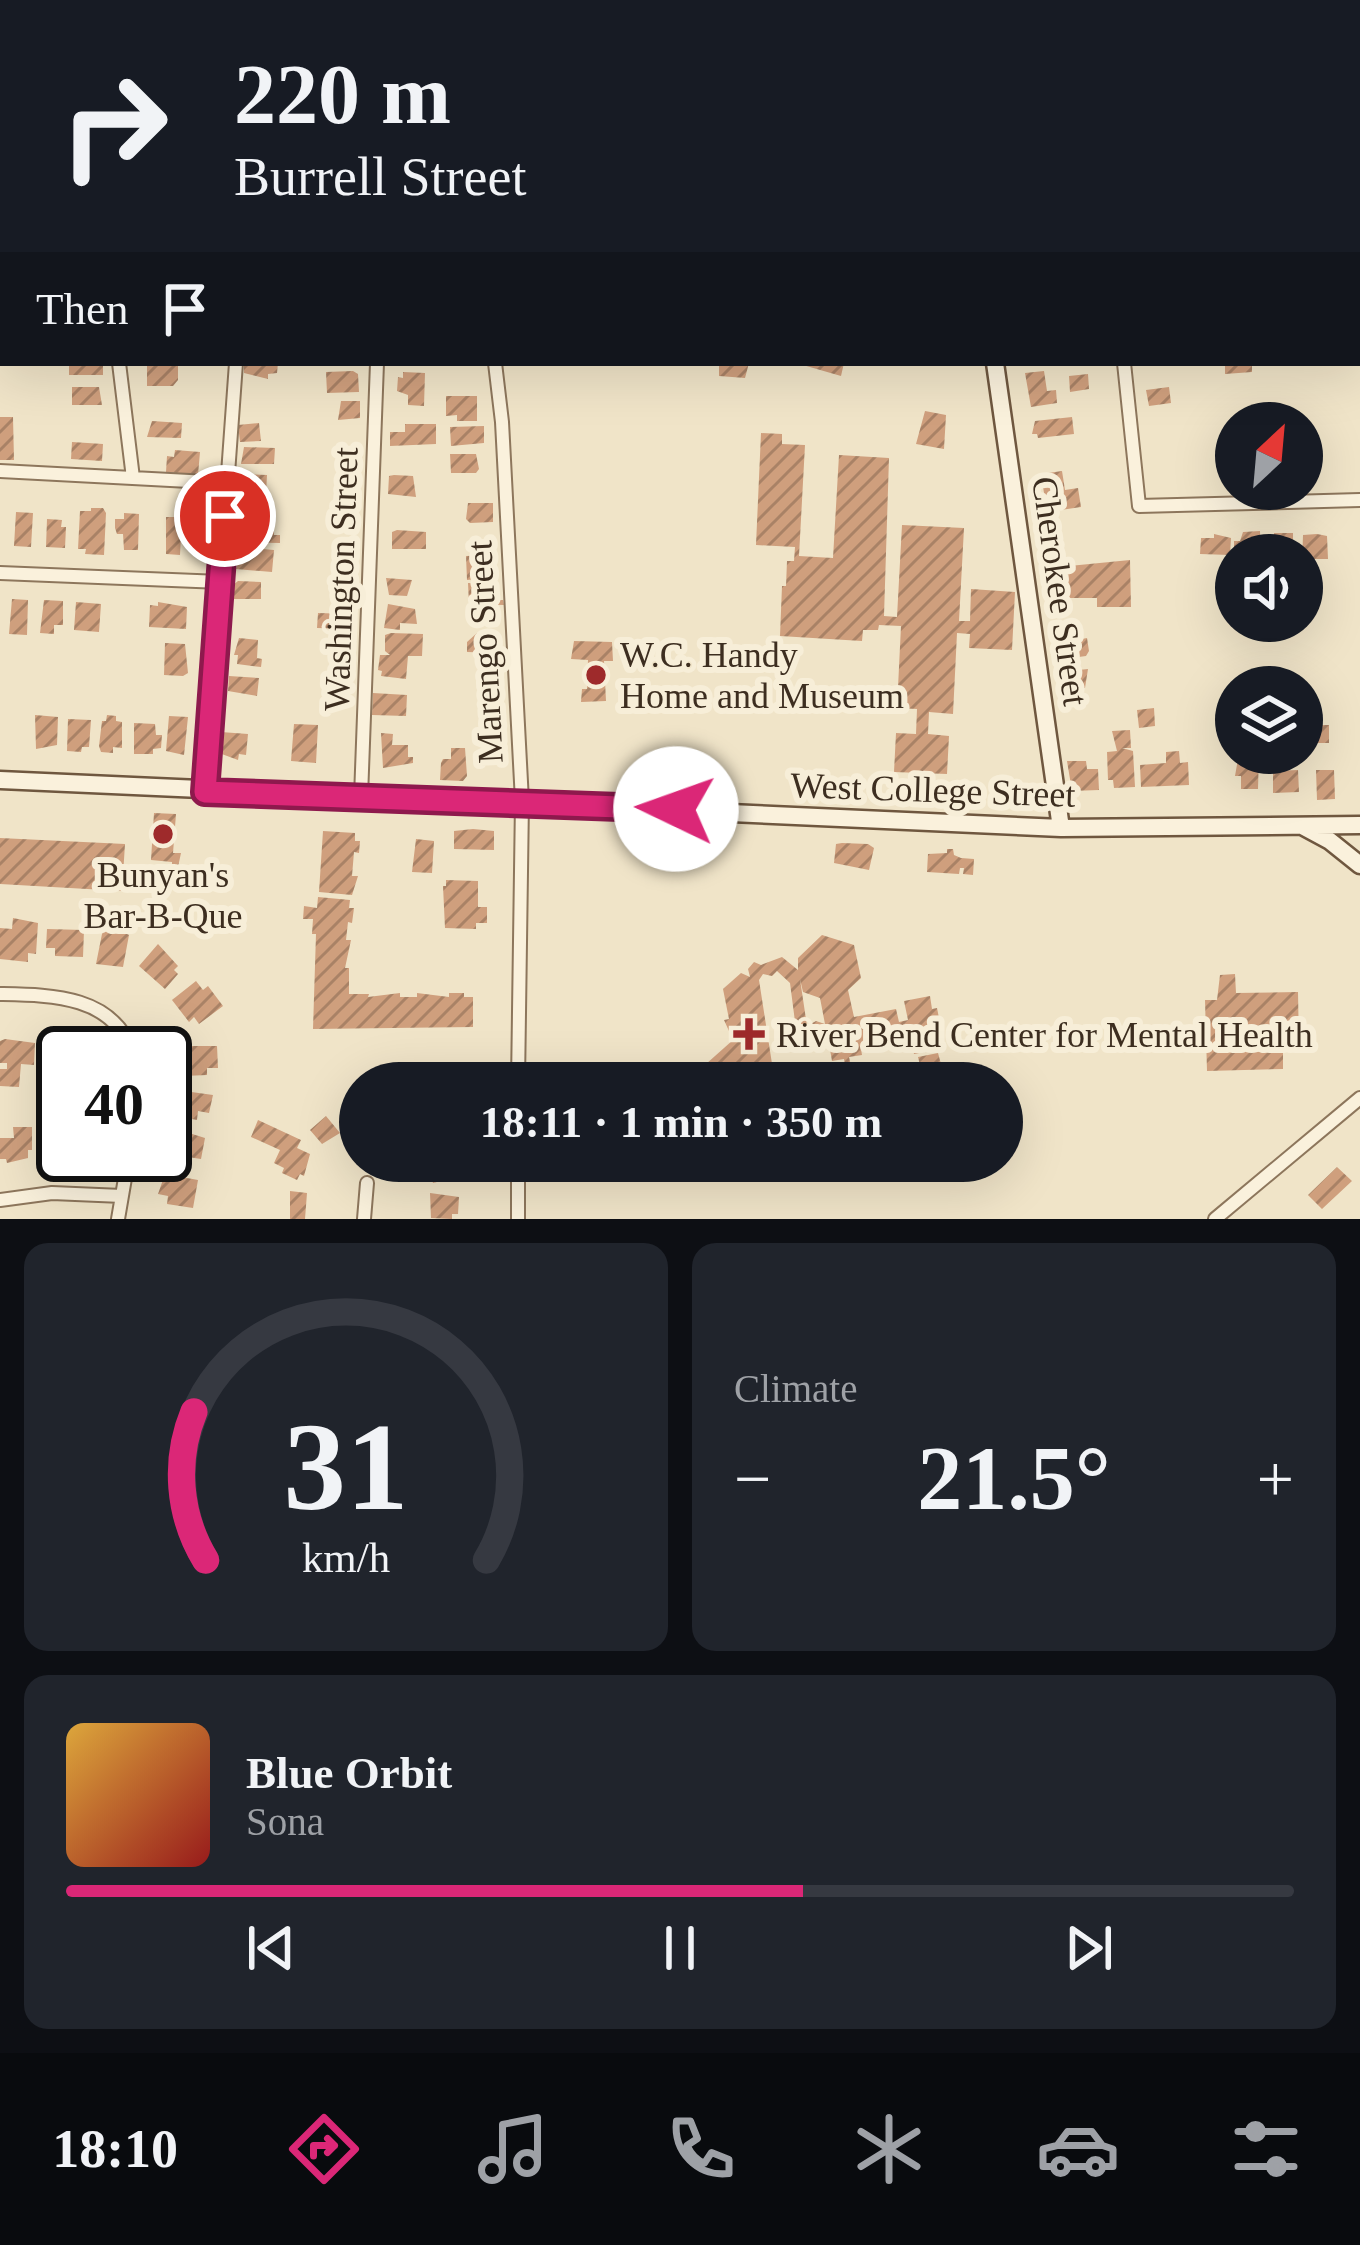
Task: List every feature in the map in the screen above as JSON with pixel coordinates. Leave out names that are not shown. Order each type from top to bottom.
[{"type":"street","points":[[119,366],[134,478]]},
{"type":"street","points":[[205,792],[236,366]]},
{"type":"street","name":"Washington Street","points":[[361,797],[377,366]]},
{"type":"street","name":"Marengo Street","points":[[495,366],[522,802],[518,1062]]},
{"type":"street","name":"Cherokee Street","points":[[995,366],[1061,828]]},
{"type":"street","points":[[1124,366],[1139,506],[1360,500]]},
{"type":"street","points":[[0,471],[227,483]]},
{"type":"street","points":[[0,573],[220,582]]},
{"type":"street","name":"West College Street","points":[[0,780],[1061,828],[1360,825]]},
{"type":"street","points":[[1304,827],[1360,865]]},
{"type":"street","points":[[0,994],[80,1001],[118,1026]]},
{"type":"street","points":[[1215,1219],[1360,1098]]},
{"type":"street","points":[[118,1219],[124,1182]]},
{"type":"street","points":[[518,1182],[518,1219]]},
{"type":"street","points":[[364,1219],[367,1184]]},
{"type":"street","points":[[0,1200],[52,1193],[122,1196]]},
{"type":"building","points":[[69,366],[103,366],[103,375],[69,375]]},
{"type":"building","points":[[147,366],[178,366],[173,386],[147,386]]},
{"type":"building","points":[[244,366],[278,366],[277,373],[268,374],[268,379],[244,373]]},
{"type":"building","points":[[719,366],[748,366],[745,378],[719,376]]},
{"type":"building","points":[[806,366],[843,366],[841,376]]},
{"type":"building","points":[[1225,366],[1252,366],[1252,372],[1225,374]]},
{"type":"building","points":[[1044,371],[1047,391],[1056,390],[1057,403],[1031,407],[1025,373]]},
{"type":"building","points":[[326,372],[358,374],[359,392],[327,393]]},
{"type":"building","points":[[403,372],[425,373],[424,406],[408,405],[408,395],[397,391]]},
{"type":"building","points":[[1088,374],[1089,389],[1070,392],[1069,376]]},
{"type":"building","points":[[72,387],[99,387],[102,405],[72,405]]},
{"type":"building","points":[[1169,387],[1171,403],[1149,406],[1146,390]]},
{"type":"building","points":[[446,396],[477,396],[477,421],[446,416]]},
{"type":"building","points":[[341,401],[360,401],[360,418],[338,420]]},
{"type":"building","points":[[925,411],[946,415],[944,449],[916,444]]},
{"type":"building","points":[[0,417],[13,417],[14,460],[0,460]]},
{"type":"building","points":[[1072,417],[1074,434],[1038,438],[1032,434],[1035,421]]},
{"type":"building","points":[[152,421],[182,423],[181,438],[147,437]]},
{"type":"building","points":[[259,423],[261,441],[240,442],[238,425]]},
{"type":"building","points":[[405,424],[436,424],[436,444],[390,446],[390,432],[405,432]]},
{"type":"building","points":[[484,426],[484,443],[451,446],[450,427]]},
{"type":"building","points":[[761,433],[782,434],[782,444],[805,445],[799,556],[833,558],[839,455],[889,458],[884,616],[897,617],[902,525],[964,528],[959,621],[970,621],[971,589],[1015,592],[1012,650],[969,648],[970,634],[957,633],[953,714],[929,712],[928,734],[949,736],[947,774],[894,772],[896,733],[916,734],[917,709],[897,708],[901,626],[863,630],[862,641],[780,636],[782,586],[786,586],[787,561],[794,561],[795,547],[756,545]]},
{"type":"building","points":[[72,442],[103,444],[102,461],[71,459]]},
{"type":"building","points":[[244,447],[275,448],[274,464],[241,464]]},
{"type":"building","points":[[175,450],[200,452],[198,475],[166,472],[167,456],[174,457]]},
{"type":"building","points":[[450,454],[476,454],[479,469],[451,473]]},
{"type":"building","points":[[1062,471],[1065,490],[1078,488],[1081,507],[1047,512],[1041,474]]},
{"type":"building","points":[[238,474],[267,475],[266,494],[239,496]]},
{"type":"building","points":[[389,476],[413,476],[416,497],[388,494]]},
{"type":"building","points":[[468,503],[493,503],[493,522],[470,523]]},
{"type":"building","points":[[103,508],[106,513],[104,555],[78,549],[80,511]]},
{"type":"building","points":[[16,512],[33,513],[31,547],[14,546]]},
{"type":"building","points":[[124,513],[139,514],[138,550],[124,550],[123,534],[117,534],[115,519],[124,519]]},
{"type":"building","points":[[166,517],[182,517],[180,555],[166,554]]},
{"type":"building","points":[[47,519],[62,520],[65,548],[46,547]]},
{"type":"building","points":[[243,525],[274,525],[280,543],[238,542]]},
{"type":"building","points":[[392,532],[426,532],[426,549],[392,549]]},
{"type":"building","points":[[1214,534],[1215,554],[1200,554],[1201,538],[1214,538]]},
{"type":"building","points":[[1323,535],[1327,536],[1328,559],[1323,559]]},
{"type":"building","points":[[242,547],[274,550],[272,572],[236,569]]},
{"type":"building","points":[[338,554],[354,555],[356,574],[333,574]]},
{"type":"building","points":[[490,555],[494,577],[467,580],[466,556]]},
{"type":"building","points":[[1130,560],[1131,607],[1097,607],[1097,598],[1060,598],[1059,567]]},
{"type":"building","points":[[386,578],[412,580],[407,596],[389,595]]},
{"type":"building","points":[[261,582],[261,599],[234,599],[233,585]]},
{"type":"building","points":[[468,583],[496,584],[497,600],[504,605],[469,604]]},
{"type":"building","points":[[12,599],[28,600],[27,635],[9,634]]},
{"type":"building","points":[[44,600],[63,601],[63,625],[54,625],[54,634],[40,633]]},
{"type":"building","points":[[76,602],[101,604],[99,632],[74,630]]},
{"type":"building","points":[[158,602],[187,607],[186,629],[149,627],[150,605],[158,606]]},
{"type":"building","points":[[388,604],[415,609],[417,624],[400,623],[400,630],[384,628]]},
{"type":"building","points":[[318,613],[350,614],[350,629],[317,628]]},
{"type":"building","points":[[1077,622],[1089,651],[1086,656],[1064,659],[1062,624]]},
{"type":"building","points":[[477,633],[498,633],[499,653],[467,652],[467,642]]},
{"type":"building","points":[[423,634],[422,656],[408,656],[406,679],[381,676],[378,670],[380,655],[390,655],[385,651],[385,635]]},
{"type":"building","points":[[239,638],[258,640],[261,667],[237,664],[238,655],[234,655]]},
{"type":"building","name":"W.C. Handy Home and Museum","points":[[574,641],[612,642],[613,661],[604,661],[606,701],[581,702],[582,689],[587,689],[588,660],[571,659]]},
{"type":"building","points":[[165,643],[185,644],[188,673],[164,675]]},
{"type":"building","points":[[1088,669],[1085,688],[1067,689],[1067,682],[1061,682],[1060,672]]},
{"type":"building","points":[[229,676],[259,678],[257,696],[228,691]]},
{"type":"building","points":[[373,693],[407,695],[406,716],[372,715]]},
{"type":"building","points":[[1154,708],[1155,726],[1139,728],[1137,710]]},
{"type":"building","points":[[35,715],[58,717],[57,745],[36,749]]},
{"type":"building","points":[[107,715],[122,722],[122,748],[113,747],[113,753],[101,752],[99,746]]},
{"type":"building","points":[[169,716],[188,717],[184,755],[166,751]]},
{"type":"building","points":[[68,719],[91,720],[89,747],[82,747],[81,752],[67,751]]},
{"type":"building","points":[[134,723],[155,724],[156,735],[162,735],[161,748],[153,749],[153,754],[134,754]]},
{"type":"building","points":[[294,724],[318,725],[316,763],[291,761]]},
{"type":"building","points":[[1323,725],[1329,725],[1329,743],[1323,743]]},
{"type":"building","points":[[1130,730],[1131,748],[1122,748],[1133,751],[1135,787],[1114,788],[1113,780],[1108,780],[1107,752],[1117,751],[1112,731]]},
{"type":"building","points":[[221,732],[248,734],[246,755],[239,754],[238,760],[219,753]]},
{"type":"building","points":[[381,733],[393,734],[392,745],[408,745],[413,763],[383,768]]},
{"type":"building","points":[[451,748],[465,748],[467,776],[463,781],[440,780],[441,763],[451,759]]},
{"type":"building","points":[[1179,751],[1180,763],[1188,762],[1189,785],[1141,787],[1140,765],[1166,763],[1166,752]]},
{"type":"building","points":[[1067,761],[1086,761],[1087,769],[1098,769],[1099,790],[1072,791]]},
{"type":"building","points":[[1334,770],[1335,799],[1317,800],[1316,774]]},
{"type":"building","points":[[1258,774],[1258,789],[1241,789],[1241,776],[1235,776]]},
{"type":"building","points":[[1273,774],[1298,774],[1299,792],[1273,793]]},
{"type":"building","name":"Bunyan's Bar-B-Que","points":[[154,813],[176,814],[173,853],[181,853],[178,867],[151,860]]},
{"type":"building","points":[[323,831],[355,833],[355,841],[360,841],[359,853],[354,852],[352,876],[358,876],[352,895],[319,892]]},
{"type":"building","points":[[454,831],[494,831],[494,850],[454,849]]},
{"type":"building","points":[[0,838],[125,844],[122,891],[0,884]]},
{"type":"building","points":[[416,839],[434,841],[432,873],[412,872]]},
{"type":"building","points":[[836,844],[874,848],[869,870],[834,863]]},
{"type":"building","points":[[947,849],[974,859],[973,875],[963,874],[964,868],[959,874],[927,872],[928,854],[947,853]]},
{"type":"building","points":[[446,880],[478,881],[478,907],[487,907],[487,923],[476,923],[476,929],[445,928]]},
{"type":"building","points":[[318,897],[350,900],[349,908],[354,908],[346,940],[351,940],[345,968],[349,968],[349,994],[449,997],[449,993],[464,993],[464,997],[473,997],[473,1027],[313,1029],[316,934],[312,934],[313,919],[303,919],[304,906],[317,908]]},
{"type":"building","points":[[13,918],[38,923],[36,954],[28,953],[28,962],[0,959],[0,928],[12,929]]},
{"type":"building","points":[[117,924],[126,925],[129,935],[123,967],[96,964],[103,929],[115,932]]},
{"type":"building","points":[[47,929],[84,930],[83,957],[55,956],[55,948],[46,948]]},
{"type":"building","points":[[822,935],[854,945],[861,978],[848,990],[854,1017],[896,1009],[899,1022],[908,1020],[904,1001],[930,996],[945,1048],[914,1054],[908,1027],[901,1028],[903,1040],[861,1049],[862,1055],[849,1057],[850,1062],[832,1061],[827,1032],[805,1041],[797,1037],[790,983],[777,971],[759,980],[772,1062],[708,1062],[733,1040],[724,1020],[729,1019],[723,989],[741,973],[750,977],[748,969],[754,962],[761,965],[782,957],[798,970],[798,958]],"holes":[[[800,979],[803,992],[820,998],[825,1024],[816,1021],[807,1026]]]},
{"type":"building","points":[[158,944],[178,966],[174,970],[178,974],[165,989],[139,966]]},
{"type":"building","points":[[1235,974],[1236,993],[1298,992],[1299,1047],[1283,1047],[1283,1069],[1207,1071],[1205,1000],[1217,1000],[1220,975]]},
{"type":"building","points":[[196,981],[203,990],[208,986],[223,1006],[199,1024],[194,1017],[189,1022],[172,1000]]},
{"type":"building","points":[[0,1041],[35,1043],[34,1065],[21,1064],[19,1087],[0,1086],[0,1069],[7,1069],[7,1063],[0,1063]]},
{"type":"building","points":[[192,1046],[217,1046],[218,1068],[207,1068],[207,1075],[192,1076]]},
{"type":"building","points":[[938,1053],[940,1062],[919,1062],[918,1057]]},
{"type":"building","points":[[192,1092],[213,1095],[209,1113],[198,1111],[197,1120],[192,1119]]},
{"type":"building","points":[[326,1116],[339,1134],[322,1144],[310,1130]]},
{"type":"building","points":[[258,1120],[301,1140],[297,1148],[310,1154],[304,1176],[300,1174],[297,1180],[282,1173],[284,1168],[274,1163],[280,1150],[251,1137]]},
{"type":"building","points":[[13,1127],[32,1127],[32,1150],[28,1158],[7,1163],[0,1159],[0,1138],[14,1138]]},
{"type":"building","points":[[192,1134],[205,1138],[201,1159],[192,1158]]},
{"type":"building","points":[[1337,1167],[1352,1181],[1322,1209],[1308,1195]]},
{"type":"building","points":[[198,1180],[193,1208],[167,1204],[168,1196],[158,1194],[162,1182]]},
{"type":"building","points":[[290,1191],[307,1193],[305,1219],[290,1219]]},
{"type":"building","points":[[430,1193],[459,1197],[458,1214],[452,1214],[452,1219],[431,1218]]},
{"type":"place","name":"W.C. Handy Home and Museum","points":[[596,675]]},
{"type":"place","name":"Bunyan's Bar-B-Que","points":[[163,834]]},
{"type":"place","name":"River Bend Center for Mental Health","points":[[749,1034]]},
{"type":"route","points":[[225,516],[205,792],[676,809]]}]
